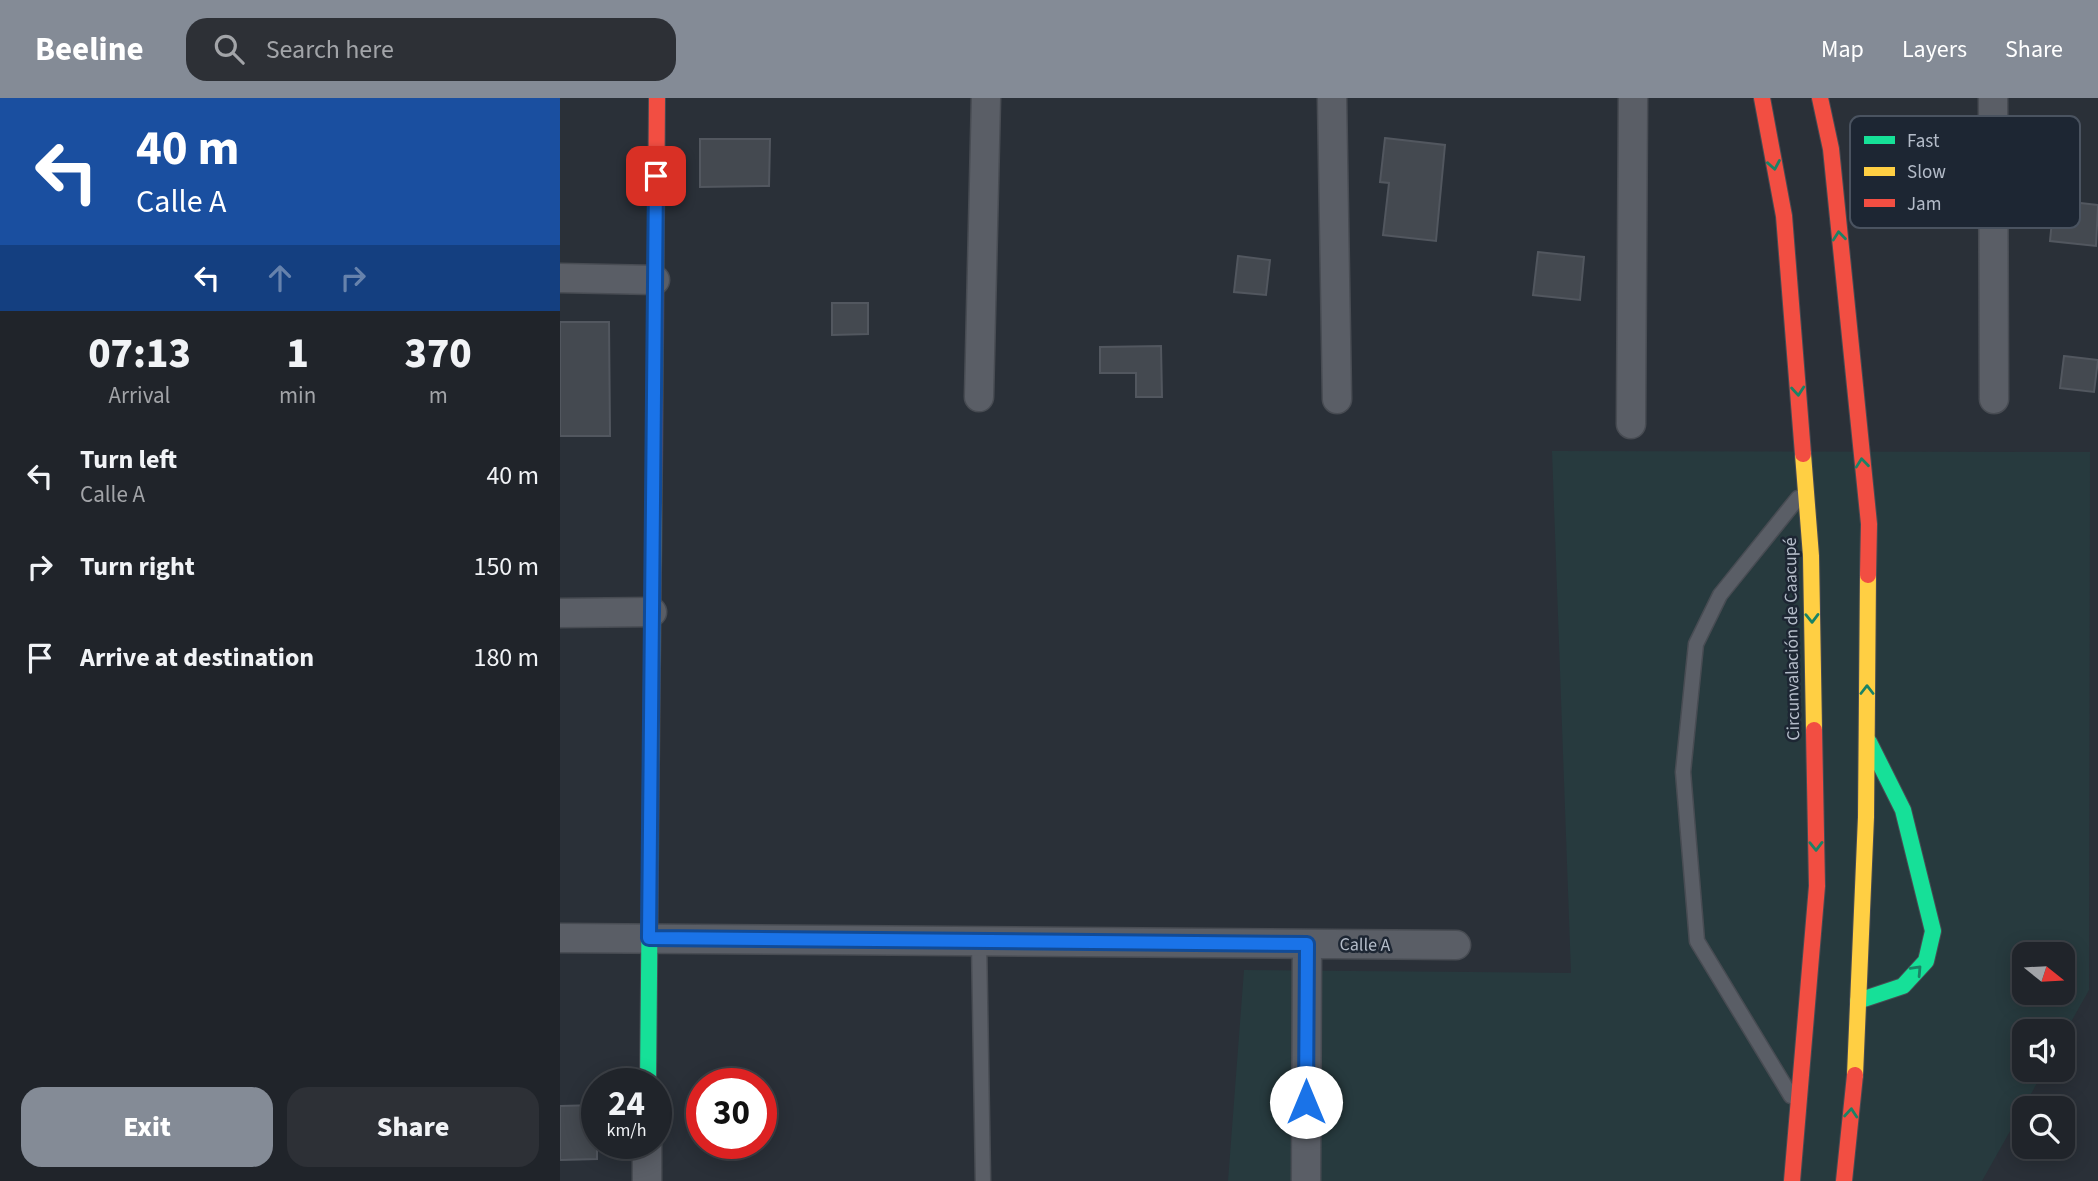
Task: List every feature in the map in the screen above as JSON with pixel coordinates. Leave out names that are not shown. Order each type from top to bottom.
[{"type":"main road","points":[[648,1068],[657,98]]},
{"type":"main road","name":"Circunvalación de Caacupé","points":[[1762,98],[1784,216],[1811,556],[1817,886],[1792,1181]]},
{"type":"main road","points":[[1821,98],[1831,149],[1869,524],[1867,737],[1858,1001],[1844,1181]]},
{"type":"main road","points":[[1858,1001],[1903,986],[1926,961],[1933,931],[1903,810],[1867,737]]},
{"type":"street","points":[[979,397],[986,98]]},
{"type":"street","points":[[1332,98],[1337,400]]},
{"type":"street","points":[[1631,424],[1633,98]]},
{"type":"street","points":[[1993,98],[1993,116]]},
{"type":"street","points":[[1993,228],[1994,398]]},
{"type":"street","points":[[560,278],[655,279]]},
{"type":"street","points":[[560,613],[652,612]]},
{"type":"street","name":"Calle A","points":[[560,938],[1456,945]]},
{"type":"street","points":[[1306,1181],[1307,944]]},
{"type":"street","points":[[647,1181],[648,1159]]},
{"type":"lane","points":[[1798,1109],[1697,941],[1683,772],[1696,644],[1720,595],[1806,489]]},
{"type":"lane","points":[[979,941],[983,1181]]},
{"type":"green space","points":[[1552,451],[2090,452],[2089,990],[2073,1019],[2012,1019],[2012,1082],[2038,1082],[2030,1096],[2012,1096],[2012,1128],[1982,1181],[1228,1181],[1244,970],[1571,973]]},
{"type":"building","points":[[1385,138],[1445,145],[1436,241],[1383,235],[1389,183],[1380,182]]},
{"type":"building","points":[[700,139],[770,139],[769,186],[700,187]]},
{"type":"building","points":[[2080,203],[2098,205],[2096,246],[2050,241],[2051,228],[2080,228]]},
{"type":"building","points":[[1538,252],[1584,257],[1580,300],[1533,295]]},
{"type":"building","points":[[1238,256],[1270,260],[1266,295],[1234,292]]},
{"type":"building","points":[[832,303],[868,303],[868,334],[832,335]]},
{"type":"building","points":[[560,322],[609,322],[610,436],[560,436]]},
{"type":"building","points":[[1161,346],[1162,397],[1136,397],[1136,373],[1100,373],[1100,347]]},
{"type":"building","points":[[2064,356],[2098,360],[2094,392],[2060,388]]},
{"type":"building","points":[[581,1105],[581,1159],[597,1159],[560,1160],[560,1106]]},
{"type":"traffic: fast","points":[[1858,1001],[1903,986],[1926,961],[1933,931],[1903,810],[1869,742]]},
{"type":"traffic: fast","points":[[648,1068],[651,766]]},
{"type":"traffic: slow","points":[[1803,454],[1811,556],[1814,730]]},
{"type":"traffic: slow","points":[[651,766],[654,477]]},
{"type":"traffic: slow","points":[[1855,1075],[1866,817],[1868,575]]},
{"type":"traffic: jam","points":[[654,477],[657,98]]},
{"type":"traffic: jam","points":[[1762,98],[1784,216],[1803,454]]},
{"type":"traffic: jam","points":[[1820,98],[1831,149],[1869,524],[1868,575]]},
{"type":"traffic: jam","points":[[1792,1181],[1817,886],[1814,730]]},
{"type":"traffic: jam","points":[[1844,1181],[1855,1075]]},
{"type":"route","points":[[656,176],[649,938],[1307,944],[1306,1102]]}]
